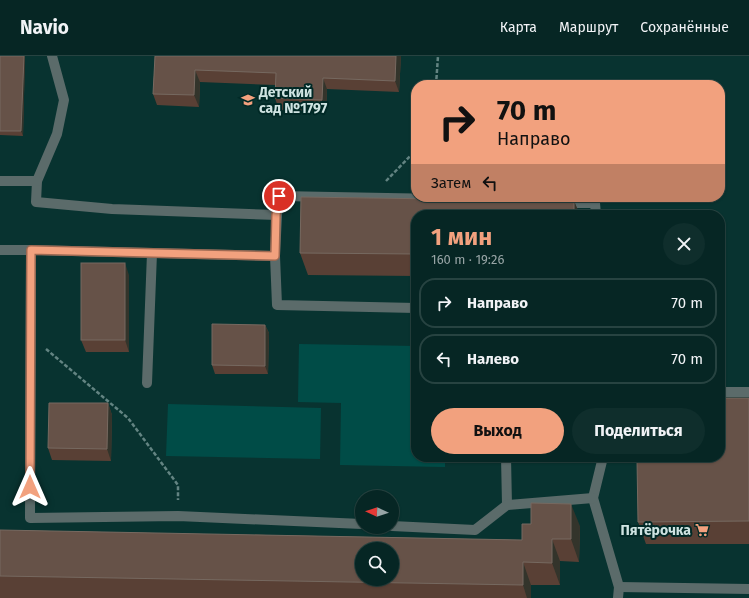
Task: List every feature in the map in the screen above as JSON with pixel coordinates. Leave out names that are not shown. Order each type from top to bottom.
[{"type":"lane","points":[[52,56],[64,100],[57,134],[37,181],[36,202],[112,209],[276,215]]},
{"type":"lane","points":[[0,181],[37,181]]},
{"type":"lane","points":[[411,198],[279,196],[276,215],[275,256],[277,305],[411,308]]},
{"type":"lane","points":[[556,202],[595,203],[596,210]]},
{"type":"lane","points":[[0,250],[275,256]]},
{"type":"lane","points":[[31,250],[30,518],[178,516],[355,524]]},
{"type":"lane","points":[[147,383],[152,253]]},
{"type":"lane","points":[[725,392],[749,392]]},
{"type":"lane","points":[[506,462],[507,505]]},
{"type":"lane","points":[[602,462],[594,498],[619,587],[618,598]]},
{"type":"lane","points":[[399,526],[475,530],[507,505],[594,498]]},
{"type":"lane","points":[[619,587],[749,589]]},
{"type":"path","points":[[436,80],[438,56]]},
{"type":"path","points":[[370,197],[411,155]]},
{"type":"path","points":[[31,336],[128,418],[178,485],[178,516]]},
{"type":"shaded area","points":[[299,344],[411,346],[411,462],[445,462],[445,467],[340,465],[341,403],[298,402]]},
{"type":"shaded area","points":[[168,404],[321,408],[320,459],[166,456]]},
{"type":"building","points":[[0,56],[24,56],[21,131],[0,131]]},
{"type":"building","points":[[155,56],[396,56],[395,81],[323,78],[322,100],[275,98],[276,73],[195,70],[194,95],[153,94]]},
{"type":"building","points":[[301,197],[411,199],[411,202],[574,202],[574,210],[411,210],[411,254],[300,253]]},
{"type":"building","points":[[81,263],[125,263],[125,340],[81,340]]},
{"type":"building","points":[[212,324],[265,325],[265,366],[212,365]]},
{"type":"building","points":[[725,398],[749,398],[749,521],[638,522],[637,462],[725,462]]},
{"type":"building","points":[[49,403],[108,403],[107,449],[48,448]]},
{"type":"building","points":[[531,503],[571,504],[571,539],[552,539],[552,563],[523,562],[523,585],[399,583],[399,542],[355,542],[355,582],[0,576],[0,530],[522,540],[522,524],[531,524]]},
{"type":"place","name":"Детский сад №1797","points":[[248,100]]},
{"type":"place","name":"Пятёрочка","points":[[702,530]]},
{"type":"route","points":[[30,487],[31,250],[275,256],[276,215],[279,196]]}]
